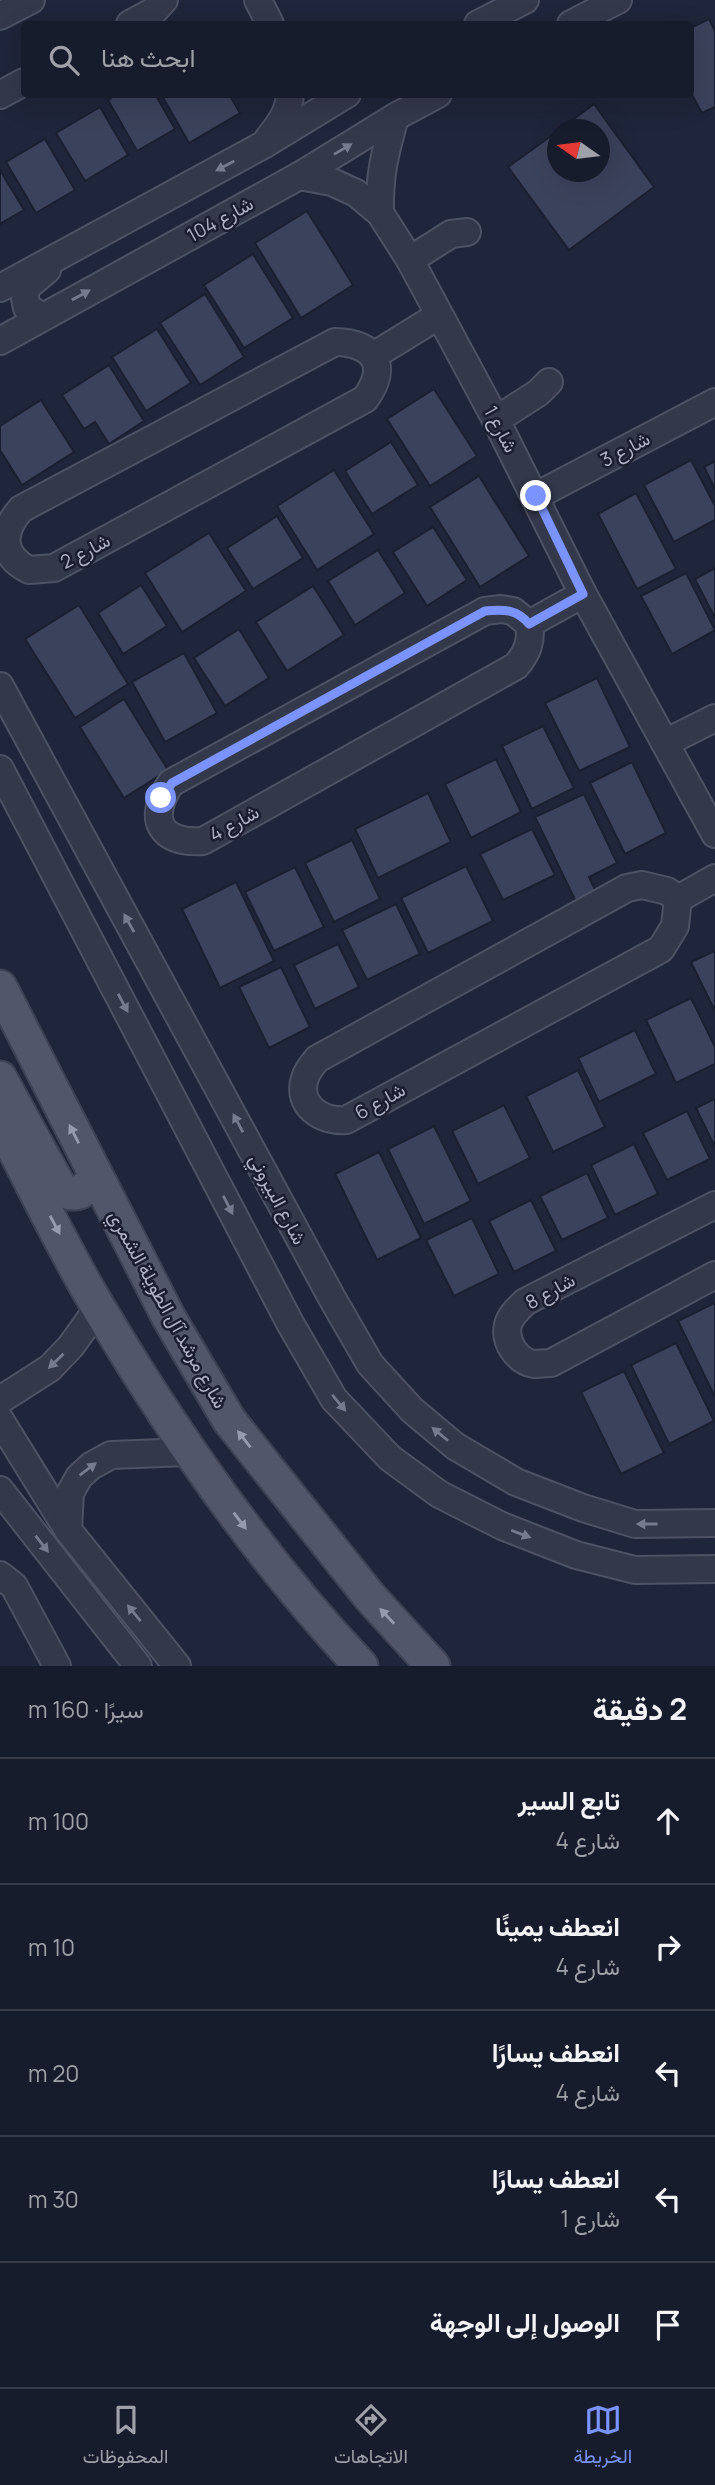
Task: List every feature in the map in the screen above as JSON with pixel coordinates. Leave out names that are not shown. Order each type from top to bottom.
[{"type":"main road","name":"شارع مرشد آل الطويلة الشمري","points":[[0,987],[169,1318],[229,1420],[370,1597],[433,1666]]},
{"type":"main road","points":[[0,1078],[60,1188],[68,1194],[78,1194],[96,1177]]},
{"type":"main road","points":[[1,1127],[98,1308],[188,1452],[327,1630],[361,1666]]},
{"type":"street","points":[[0,16],[32,0]]},
{"type":"street","points":[[136,21],[155,11],[164,0]]},
{"type":"street","points":[[258,0],[268,21]]},
{"type":"street","points":[[484,21],[525,0]]},
{"type":"street","points":[[577,21],[613,2]]},
{"type":"street","points":[[0,96],[21,84]]},
{"type":"street","points":[[265,144],[284,118],[290,98]]},
{"type":"street","points":[[0,288],[265,144],[340,98]]},
{"type":"street","name":"شارع 104","points":[[0,341],[299,176],[431,98]]},
{"type":"street","points":[[380,213],[382,160],[395,117]]},
{"type":"street","name":"شارع 1","points":[[299,176],[332,182],[356,193],[380,213],[410,260],[536,496],[583,594],[715,834]]},
{"type":"street","points":[[410,260],[451,234],[467,232]]},
{"type":"street","points":[[42,316],[34,313],[24,302],[24,293],[29,285],[91,238]]},
{"type":"street","points":[[373,356],[438,316]]},
{"type":"street","name":"شارع 2","points":[[335,342],[354,342],[365,347],[373,356],[377,370],[375,386],[365,399],[54,568],[30,570],[10,556],[7,531],[22,509],[335,342]]},
{"type":"street","points":[[496,419],[538,393],[549,382]]},
{"type":"street","name":"شارع 3","points":[[536,496],[715,402]]},
{"type":"street","points":[[529,624],[583,594]]},
{"type":"street","name":"شارع 4","points":[[485,611],[513,611],[529,624],[529,646],[516,666],[203,841],[186,842],[174,838],[159,824],[161,798],[172,783],[485,611]]},
{"type":"street","name":"شارع البيروني","points":[[0,686],[370,1364],[412,1410],[454,1446],[516,1482],[583,1508],[635,1524],[715,1523]]},
{"type":"street","points":[[665,743],[715,718]]},
{"type":"street","points":[[0,769],[290,1324],[334,1399],[390,1458],[439,1494],[502,1526],[576,1555],[635,1570],[715,1569]]},
{"type":"street","points":[[20,808],[32,811],[41,809],[48,804],[57,790]]},
{"type":"street","points":[[43,851],[56,829],[72,828],[80,833]]},
{"type":"street","points":[[678,899],[715,878]]},
{"type":"street","name":"شارع 6","points":[[642,885],[667,891],[678,899],[676,926],[661,949],[346,1120],[335,1121],[322,1117],[313,1112],[306,1101],[303,1088],[305,1074],[317,1059],[615,894],[642,885]]},
{"type":"street","name":"شارع 8","points":[[715,1205],[525,1303],[514,1312],[508,1325],[512,1349],[520,1358],[532,1364],[551,1363],[715,1275]]},
{"type":"street","points":[[0,1400],[50,1368],[71,1346],[98,1308]]},
{"type":"street","points":[[0,1420],[68,1530],[177,1666]]},
{"type":"street","points":[[68,1530],[69,1493],[79,1477],[91,1466],[111,1455],[188,1452]]},
{"type":"street","points":[[0,1490],[138,1666]]},
{"type":"street","points":[[0,1575],[14,1586],[57,1666]]},
{"type":"building","points":[[709,19],[715,31],[715,107],[702,113],[694,98],[694,26]]},
{"type":"building","points":[[157,98],[175,129],[137,151],[108,100]]},
{"type":"building","points":[[163,98],[231,98],[240,113],[189,143]]},
{"type":"building","points":[[594,104],[605,119],[574,119]]},
{"type":"building","points":[[100,107],[128,155],[85,181],[56,133]]},
{"type":"building","points":[[610,126],[654,187],[569,250],[508,167],[547,139],[547,182],[610,182]]},
{"type":"building","points":[[45,139],[75,190],[36,213],[6,162]]},
{"type":"building","points":[[0,170],[24,210],[0,224]]},
{"type":"building","points":[[307,211],[353,285],[301,318],[255,243]]},
{"type":"building","points":[[253,254],[293,318],[244,348],[204,285]]},
{"type":"building","points":[[205,294],[244,357],[200,385],[160,323]]},
{"type":"building","points":[[157,329],[191,383],[146,411],[112,357]]},
{"type":"building","points":[[109,365],[144,421],[109,444],[95,422],[84,429],[62,395]]},
{"type":"building","points":[[434,389],[477,456],[430,486],[387,419]]},
{"type":"building","points":[[41,400],[74,452],[22,485],[0,450],[0,426]]},
{"type":"building","points":[[391,442],[418,485],[372,514],[345,471]]},
{"type":"building","points":[[691,460],[715,506],[715,520],[674,542],[644,485]]},
{"type":"building","points":[[715,461],[715,489],[704,467]]},
{"type":"building","points":[[334,470],[374,534],[317,570],[277,506]]},
{"type":"building","points":[[479,476],[529,556],[480,587],[430,507]]},
{"type":"building","points":[[636,493],[676,569],[637,589],[598,514]]},
{"type":"building","points":[[277,516],[303,558],[253,589],[227,548]]},
{"type":"building","points":[[433,527],[467,580],[427,606],[393,552]]},
{"type":"building","points":[[209,533],[246,591],[182,632],[145,573]]},
{"type":"building","points":[[378,550],[405,593],[355,625],[328,581]]},
{"type":"building","points":[[715,568],[715,618],[695,579]]},
{"type":"building","points":[[686,573],[715,630],[672,654],[641,596]]},
{"type":"building","points":[[141,585],[167,626],[123,654],[98,613]]},
{"type":"building","points":[[313,586],[344,635],[287,671],[256,622]]},
{"type":"building","points":[[79,605],[128,684],[75,718],[25,639]]},
{"type":"building","points":[[239,629],[269,678],[225,706],[194,658]]},
{"type":"building","points":[[184,653],[217,713],[165,742],[132,682]]},
{"type":"building","points":[[597,678],[630,747],[579,771],[545,703]]},
{"type":"building","points":[[124,699],[168,770],[124,798],[80,727]]},
{"type":"building","points":[[543,726],[574,788],[532,809],[502,746]]},
{"type":"building","points":[[496,759],[521,812],[471,838],[445,784]]},
{"type":"building","points":[[632,762],[666,833],[625,854],[590,783]]},
{"type":"building","points":[[428,793],[451,842],[378,878],[355,829]]},
{"type":"building","points":[[584,794],[617,863],[589,877],[597,894],[577,904],[535,817]]},
{"type":"building","points":[[532,829],[555,875],[503,900],[480,854]]},
{"type":"building","points":[[352,840],[380,899],[334,922],[305,863]]},
{"type":"building","points":[[466,866],[493,921],[428,953],[401,898]]},
{"type":"building","points":[[295,867],[324,927],[274,951],[245,892]]},
{"type":"building","points":[[236,882],[274,961],[220,988],[182,909]]},
{"type":"building","points":[[396,904],[420,954],[367,980],[342,930]]},
{"type":"building","points":[[338,944],[359,987],[315,1009],[294,965]]},
{"type":"building","points":[[715,951],[715,1011],[691,962]]},
{"type":"building","points":[[281,967],[310,1027],[269,1048],[239,987]]},
{"type":"building","points":[[691,998],[715,1047],[715,1064],[676,1083],[646,1020]]},
{"type":"building","points":[[635,1030],[656,1074],[599,1102],[578,1058]]},
{"type":"building","points":[[578,1070],[605,1127],[553,1152],[526,1096]]},
{"type":"building","points":[[715,1099],[715,1147],[696,1108]]},
{"type":"building","points":[[504,1105],[530,1158],[478,1184],[452,1131]]},
{"type":"building","points":[[687,1111],[710,1159],[667,1180],[643,1133]]},
{"type":"building","points":[[434,1126],[471,1201],[424,1224],[388,1149]]},
{"type":"building","points":[[634,1144],[658,1194],[615,1215],[591,1165]]},
{"type":"building","points":[[379,1152],[421,1238],[377,1260],[335,1174]]},
{"type":"building","points":[[587,1173],[608,1218],[562,1240],[540,1196]]},
{"type":"building","points":[[531,1200],[556,1251],[514,1272],[489,1221]]},
{"type":"building","points":[[472,1218],[499,1274],[454,1296],[426,1240]]},
{"type":"building","points":[[715,1303],[715,1397],[678,1321]]},
{"type":"building","points":[[676,1343],[714,1421],[669,1444],[631,1365]]},
{"type":"building","points":[[624,1371],[664,1453],[621,1474],[581,1392]]},
{"type":"route","points":[[161,798],[172,783],[485,611],[513,611],[529,624],[583,594],[536,496]]}]
